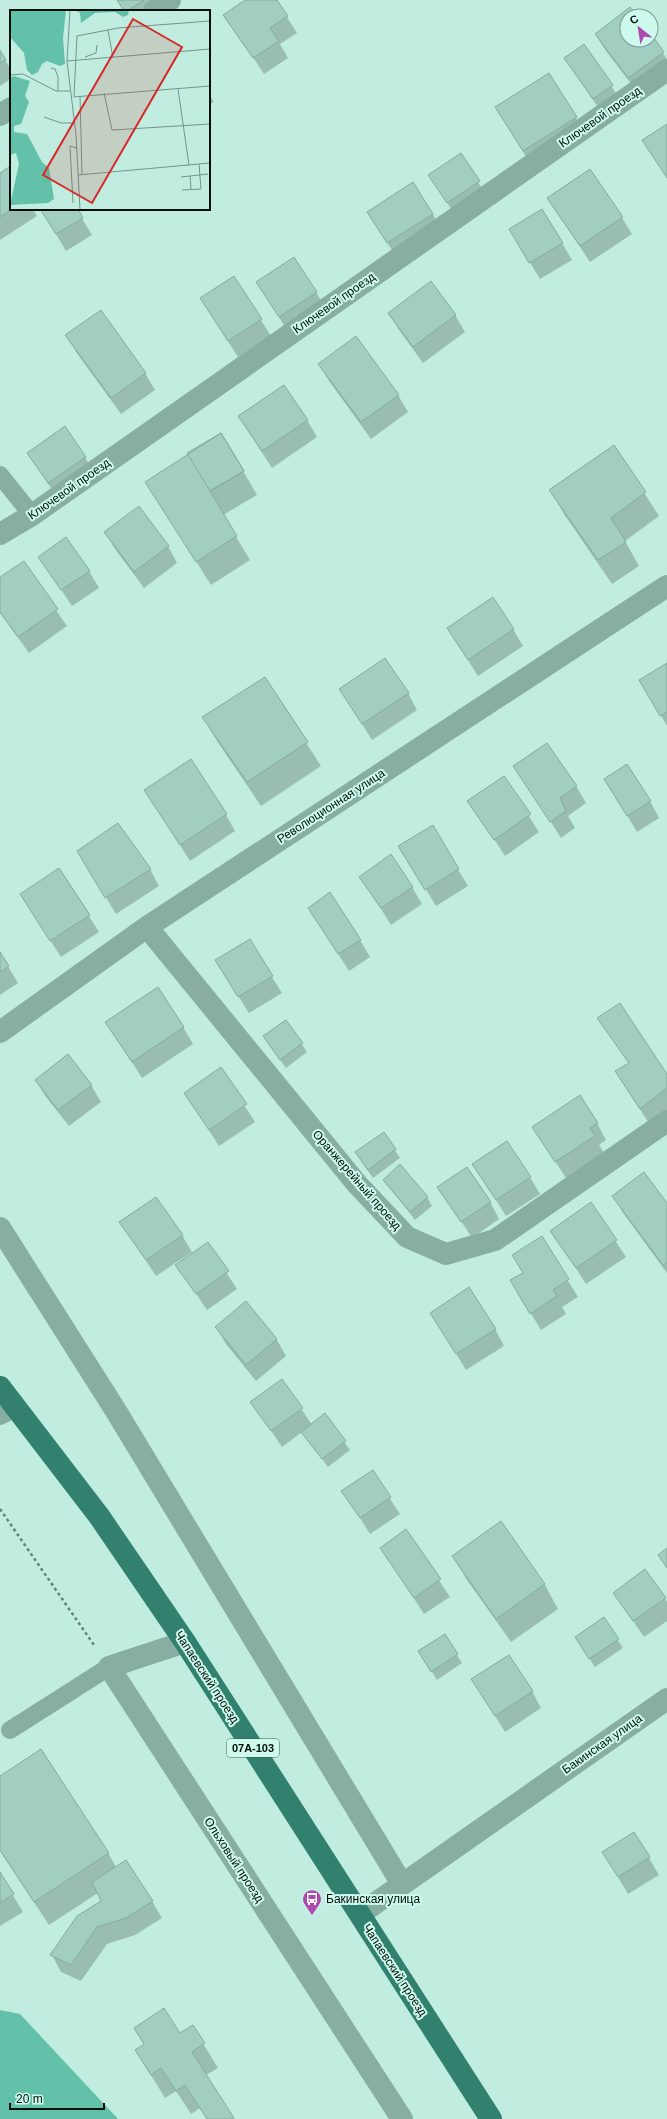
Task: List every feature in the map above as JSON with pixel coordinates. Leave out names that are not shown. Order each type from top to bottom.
[{"type":"main road","name":"Чапаевский проезд","points":[[0,1387],[8,1412],[99,1516],[185,1642],[491,2119]]},
{"type":"street","points":[[155,10],[170,0]]},
{"type":"street","name":"Ключевой проезд","points":[[0,534],[32,514],[667,70]]},
{"type":"street","points":[[0,115],[10,109]]},
{"type":"street","name":"Революционная улица","points":[[0,1032],[147,927],[667,586]]},
{"type":"street","name":"Оранжерейный проезд","points":[[147,927],[357,1184],[407,1237],[446,1254],[494,1240],[667,1121]]},
{"type":"street","points":[[0,1228],[116,1411],[402,1884]]},
{"type":"street","points":[[109,1667],[185,1642]]},
{"type":"street","name":"Ольховый проезд","points":[[109,1667],[402,2119]]},
{"type":"street","name":"Бакинская улица","points":[[360,1914],[667,1699]]},
{"type":"lane","points":[[0,475],[32,514]]},
{"type":"lane","points":[[10,1730],[109,1667]]},
{"type":"path","points":[[0,1509],[109,1667]]},
{"type":"green space","points":[[0,2010],[20,2014],[118,2119],[0,2119]]},
{"type":"building","points":[[117,0],[144,0],[129,10],[123,10]]},
{"type":"building","points":[[245,0],[277,0],[288,16],[270,28],[279,41],[253,58],[223,15]]},
{"type":"building","points":[[619,15],[619,48],[659,48],[659,45],[664,52],[628,78],[595,34]]},
{"type":"building","points":[[584,44],[613,85],[593,99],[564,58]]},
{"type":"building","points":[[0,50],[6,60],[0,63]]},
{"type":"building","points":[[549,73],[577,117],[523,151],[495,107]]},
{"type":"building","points":[[667,124],[667,178],[642,140]]},
{"type":"building","points":[[461,153],[480,181],[447,203],[428,175]]},
{"type":"building","points":[[9,167],[10,210],[0,217],[0,173]]},
{"type":"building","points":[[590,169],[623,217],[580,246],[547,198]]},
{"type":"building","points":[[413,182],[433,214],[387,243],[367,212]]},
{"type":"building","points":[[542,209],[563,243],[529,263],[509,229]]},
{"type":"building","points":[[41,210],[79,210],[83,218],[56,234]]},
{"type":"building","points":[[294,257],[317,292],[279,317],[256,282]]},
{"type":"building","points":[[234,276],[262,319],[228,341],[200,298]]},
{"type":"building","points":[[431,281],[456,315],[413,347],[388,313]]},
{"type":"building","points":[[101,310],[146,373],[111,398],[65,335]]},
{"type":"building","points":[[356,336],[399,395],[361,422],[318,364]]},
{"type":"building","points":[[284,385],[308,420],[262,451],[238,416]]},
{"type":"building","points":[[65,426],[86,457],[48,483],[27,453]]},
{"type":"building","points":[[221,433],[244,471],[210,491],[237,536],[196,562],[145,482]]},
{"type":"building","points":[[221,433],[244,471],[210,491],[187,453]]},
{"type":"building","points":[[614,445],[646,492],[611,518],[626,542],[598,560],[549,490]]},
{"type":"building","points":[[139,506],[169,546],[134,572],[104,532]]},
{"type":"building","points":[[66,537],[90,571],[61,590],[38,557]]},
{"type":"building","points":[[24,561],[58,609],[18,637],[0,612],[0,577]]},
{"type":"building","points":[[493,597],[514,629],[468,660],[447,628]]},
{"type":"building","points":[[385,658],[409,693],[362,724],[339,689]]},
{"type":"building","points":[[667,663],[667,712],[660,716],[639,680]]},
{"type":"building","points":[[265,677],[308,742],[247,782],[202,717]]},
{"type":"building","points":[[547,743],[577,786],[560,798],[566,811],[550,822],[513,766]]},
{"type":"building","points":[[191,759],[227,814],[180,845],[144,790]]},
{"type":"building","points":[[627,764],[651,801],[627,816],[604,779]]},
{"type":"building","points":[[504,776],[531,814],[494,840],[467,801]]},
{"type":"building","points":[[118,823],[151,869],[105,898],[77,851]]},
{"type":"building","points":[[433,825],[459,869],[425,890],[398,846]]},
{"type":"building","points":[[391,854],[413,887],[381,908],[359,877]]},
{"type":"building","points":[[59,868],[90,915],[50,941],[20,894]]},
{"type":"building","points":[[330,892],[361,940],[338,954],[308,908]]},
{"type":"building","points":[[250,939],[273,976],[238,997],[215,960]]},
{"type":"building","points":[[0,952],[9,966],[0,972]]},
{"type":"building","points":[[158,987],[184,1027],[132,1062],[105,1022]]},
{"type":"building","points":[[620,1003],[667,1074],[667,1088],[640,1109],[615,1071],[629,1063],[597,1018]]},
{"type":"building","points":[[286,1020],[303,1043],[280,1060],[263,1036]]},
{"type":"building","points":[[68,1054],[92,1085],[58,1110],[35,1080]]},
{"type":"building","points":[[221,1067],[247,1104],[209,1130],[184,1093]]},
{"type":"building","points":[[580,1095],[598,1123],[590,1128],[595,1136],[555,1162],[532,1127]]},
{"type":"building","points":[[384,1132],[396,1149],[368,1170],[355,1152]]},
{"type":"building","points":[[507,1141],[531,1177],[496,1200],[472,1164]]},
{"type":"building","points":[[400,1164],[428,1197],[410,1212],[383,1180]]},
{"type":"building","points":[[467,1167],[491,1202],[461,1222],[437,1187]]},
{"type":"building","points":[[644,1172],[667,1203],[667,1262],[663,1265],[612,1196]]},
{"type":"building","points":[[156,1197],[183,1235],[146,1260],[119,1222]]},
{"type":"building","points":[[591,1202],[617,1240],[576,1268],[550,1231]]},
{"type":"building","points":[[542,1236],[569,1279],[553,1290],[557,1296],[530,1314],[510,1280],[523,1273],[512,1255]]},
{"type":"building","points":[[208,1242],[229,1271],[196,1294],[175,1265]]},
{"type":"building","points":[[469,1287],[496,1329],[456,1354],[430,1313]]},
{"type":"building","points":[[246,1301],[277,1339],[246,1365],[215,1327]]},
{"type":"building","points":[[282,1379],[303,1408],[271,1431],[250,1402]]},
{"type":"building","points":[[325,1413],[346,1441],[322,1459],[301,1432]]},
{"type":"building","points":[[373,1470],[391,1497],[360,1518],[341,1491]]},
{"type":"building","points":[[501,1521],[545,1584],[496,1619],[452,1556]]},
{"type":"building","points":[[406,1529],[441,1579],[414,1598],[380,1548]]},
{"type":"building","points":[[667,1548],[667,1568],[658,1555]]},
{"type":"building","points":[[645,1569],[666,1598],[633,1621],[613,1593]]},
{"type":"building","points":[[604,1617],[619,1639],[589,1659],[575,1637]]},
{"type":"building","points":[[445,1634],[458,1654],[431,1672],[418,1651]]},
{"type":"building","points":[[509,1655],[533,1691],[495,1716],[471,1679]]},
{"type":"building","points":[[41,1749],[109,1853],[34,1902],[0,1850],[0,1776]]},
{"type":"building","points":[[634,1832],[650,1857],[618,1877],[602,1852]]},
{"type":"building","points":[[126,1860],[153,1901],[126,1918],[97,1927],[71,1965],[50,1955],[77,1916],[101,1901],[92,1882]]},
{"type":"building","points":[[0,1872],[14,1894],[0,1903]]},
{"type":"building","points":[[164,2008],[180,2033],[193,2025],[205,2043],[192,2052],[234,2118],[233,2119],[207,2119],[185,2085],[176,2091],[161,2068],[151,2075],[135,2050],[144,2044],[134,2028]]},
{"type":"place","name":"Бакинская улица","points":[[312,1916]]}]
